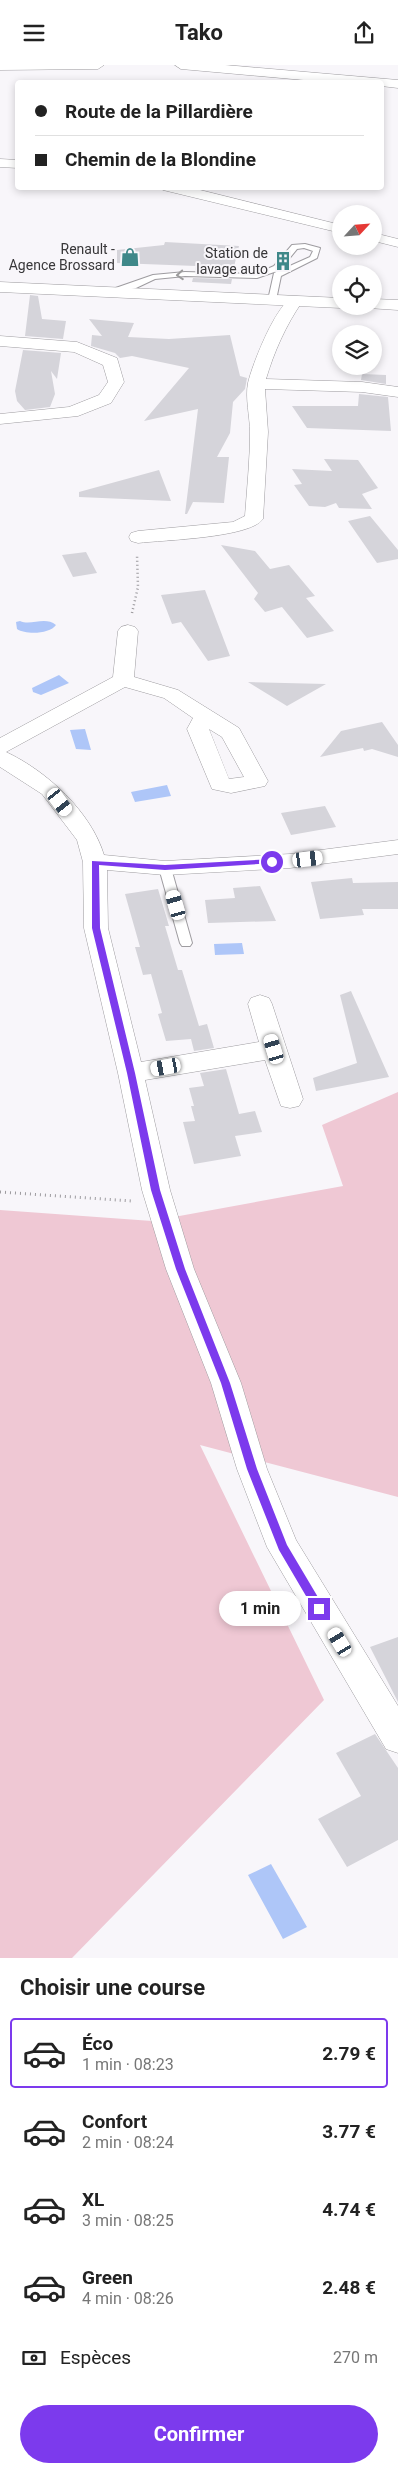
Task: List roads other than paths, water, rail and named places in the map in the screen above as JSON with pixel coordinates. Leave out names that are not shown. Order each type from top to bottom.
[{"type":"main road","points":[[0,287],[108,292],[273,292],[294,301],[332,303]]},
{"type":"main road","points":[[382,304],[398,305]]},
{"type":"street","points":[[0,66],[98,65]]},
{"type":"street","points":[[181,65],[285,69],[368,80]]},
{"type":"street","points":[[384,82],[398,84]]},
{"type":"street","points":[[0,163],[15,164]]},
{"type":"street","points":[[180,190],[332,227]]},
{"type":"street","points":[[382,239],[398,243]]},
{"type":"street","points":[[138,537],[236,527],[254,519],[259,432],[256,384],[264,359],[287,311],[294,301]]},
{"type":"street","points":[[0,341],[78,347],[111,362],[116,382],[104,399],[72,412],[0,419]]},
{"type":"street","points":[[256,384],[362,387],[398,392]]},
{"type":"street","points":[[123,680],[128,631]]},
{"type":"street","points":[[0,747],[123,680],[171,695],[204,716]]},
{"type":"street","points":[[0,757],[50,789],[88,839],[95,872],[96,928],[160,1204],[180,1269],[226,1383],[252,1469],[283,1547],[398,1737]]},
{"type":"street","points":[[95,872],[290,861],[398,847]]},
{"type":"street","points":[[260,1004],[290,1099]]},
{"type":"street","points":[[131,1073],[274,1049]]},
{"type":"lane","points":[[108,292],[133,287],[153,277],[185,274],[257,276],[277,268],[295,247],[305,246],[316,250],[313,258],[277,275],[273,292]]},
{"type":"lane","points":[[257,276],[273,292]]},
{"type":"lane","points":[[165,868],[186,943]]},
{"type":"water","points":[[47,621],[56,625],[43,632],[26,632],[17,629],[16,622]]},
{"type":"water","points":[[59,675],[69,683],[41,695],[33,692],[32,688]]},
{"type":"water","points":[[85,729],[91,750],[76,749],[70,730]]},
{"type":"water","points":[[167,785],[171,796],[135,802],[131,792]]},
{"type":"water","points":[[242,943],[244,954],[215,955],[214,944]]},
{"type":"water","points":[[271,1864],[307,1927],[283,1939],[248,1875]]},
{"type":"place","name":"Renault - Agence Brossard","points":[[130,257]]},
{"type":"place","name":"Station de lavage auto","points":[[283,261]]}]
